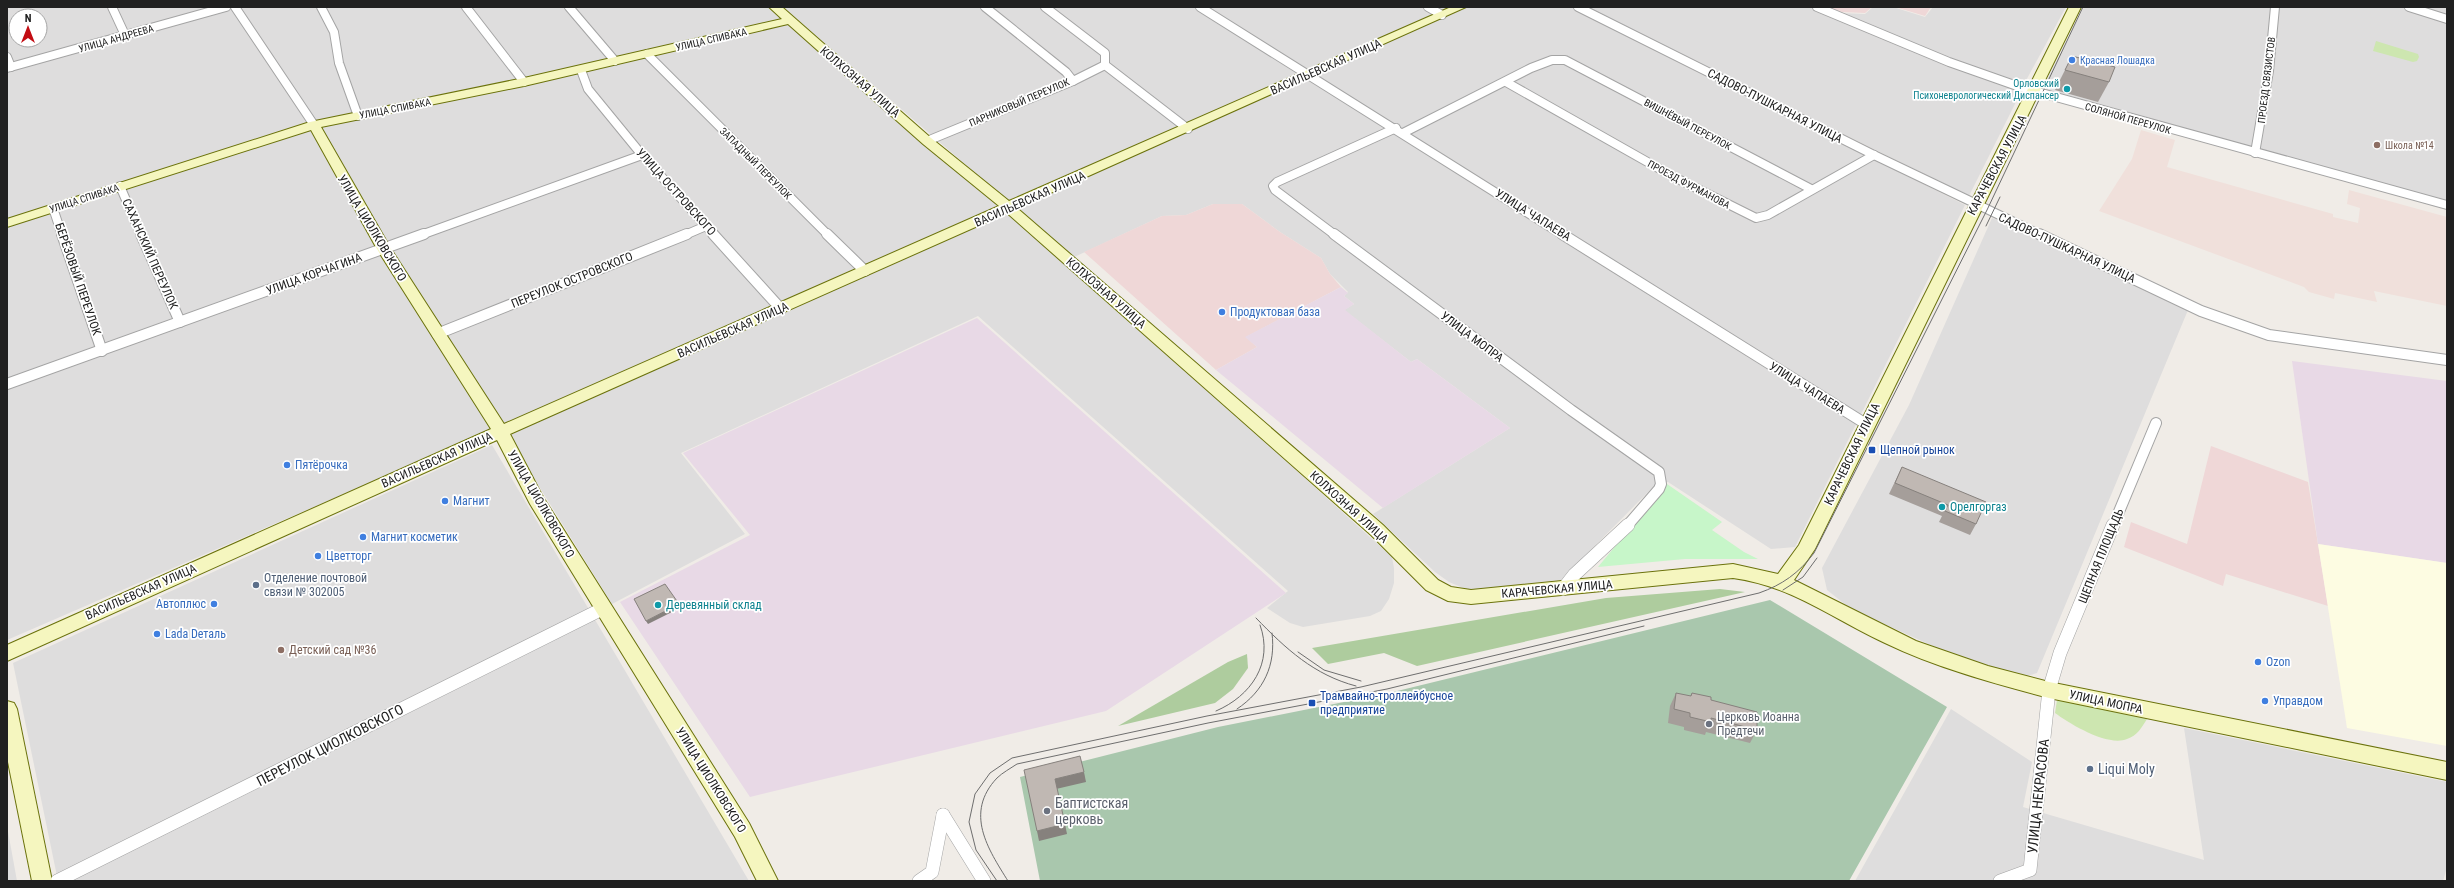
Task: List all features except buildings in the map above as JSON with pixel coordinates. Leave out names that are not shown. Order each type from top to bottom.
[{"type":"street","points":[[112,7],[126,35]]},
{"type":"street","name":"УЛИЦА АНДРЕЕВА","points":[[9,68],[226,7]]},
{"type":"street","name":"УЛИЦА ЦИОЛКОВСКОГО","points":[[235,7],[314,125],[384,249],[500,432],[533,494],[742,830],[768,881]]},
{"type":"street","points":[[321,7],[334,32],[339,63],[358,116]]},
{"type":"street","points":[[466,7],[524,82]]},
{"type":"street","points":[[569,7],[616,61]]},
{"type":"street","name":"КОЛХОЗНАЯ УЛИЦА","points":[[775,7],[927,141],[1009,208],[1377,530],[1432,585]]},
{"type":"street","name":"ПАРНИКОВЫЙ ПЕРЕУЛОК","points":[[927,141],[1073,81],[1066,72],[985,7]]},
{"type":"street","points":[[1045,7],[1105,52],[1105,66]]},
{"type":"street","name":"УЛИЦА ЧАПАЕВА","points":[[1200,7],[1310,74],[1866,424]]},
{"type":"street","points":[[1428,7],[1442,15]]},
{"type":"street","name":"ВАСИЛЬЕВСКАЯ УЛИЦА","points":[[7,653],[500,432],[1188,129],[1460,7]]},
{"type":"street","name":"САДОВО-ПУШКАРНАЯ УЛИЦА","points":[[1578,7],[1976,205],[2201,311],[2269,335],[2447,360]]},
{"type":"street","name":"СОЛЯНОЙ ПЕРЕУЛОК","points":[[1817,7],[1838,14],[1980,75],[2447,206]]},
{"type":"street","name":"КАРАЧЕВСКАЯ УЛИЦА","points":[[1432,585],[1448,594],[1471,597],[1733,572],[1761,574],[1783,580],[1791,572],[1806,549],[1866,424],[2035,91],[2075,7]]},
{"type":"street","name":"ПРОЕЗД СВЯЗИСТОВ","points":[[2256,153],[2269,71],[2275,7]]},
{"type":"street","points":[[2409,7],[2447,19]]},
{"type":"street","name":"УЛИЦА СПИВАКА","points":[[7,223],[314,125],[581,70],[790,20]]},
{"type":"street","name":"ЗАПАДНЫЙ ПЕРЕУЛОК","points":[[647,54],[865,271]]},
{"type":"street","points":[[7,57],[9,68]]},
{"type":"street","name":"ВИШНЁВЫЙ ПЕРЕУЛОК","points":[[1506,82],[1552,60],[1564,60],[1811,189]]},
{"type":"street","points":[[1073,81],[1105,66]]},
{"type":"street","points":[[1105,66],[1188,129]]},
{"type":"street","name":"УЛИЦА ОСТРОВСКОГО","points":[[581,70],[588,89],[642,155],[781,309]]},
{"type":"street","points":[[1399,131],[1506,82]]},
{"type":"street","name":"ПРОЕЗД ФУРМАНОВА","points":[[1506,82],[1674,177],[1749,216],[1756,218],[1768,216],[1811,189],[1874,155]]},
{"type":"street","name":"УЛИЦА МОПРА","points":[[1399,131],[1277,182],[1273,186],[1275,190],[1564,405],[1659,472],[1661,484],[1659,489],[1618,536],[1574,575],[1564,589]]},
{"type":"street","name":"УЛИЦА КОРЧАГИНА","points":[[7,384],[642,155]]},
{"type":"street","name":"САХАНСКИЙ ПЕРЕУЛОК","points":[[120,186],[180,322]]},
{"type":"street","name":"БЕРЁЗОВЫЙ ПЕРЕУЛОК","points":[[54,208],[102,351]]},
{"type":"street","name":"ПЕРЕУЛОК ОСТРОВСКОГО","points":[[437,334],[706,226]]},
{"type":"street","name":"ЩЕПНАЯ ПЛОЩАДЬ","points":[[2049,690],[2060,653],[2156,423]]},
{"type":"street","name":"УЛИЦА МОПРА","points":[[1783,580],[1845,615],[1920,650],[1993,676],[2049,690],[2447,771]]},
{"type":"street","name":"ПЕРЕУЛОК ЦИОЛКОВСКОГО","points":[[57,881],[604,608]]},
{"type":"street","name":"УЛИЦА НЕКРАСОВА","points":[[2000,881],[2032,876],[2049,690]]},
{"type":"street","points":[[7,709],[42,881]]},
{"type":"street","points":[[919,881],[932,872],[943,815],[984,881]]},
{"type":"shaded area","points":[[7,7],[771,7],[786,20],[580,69],[318,123],[7,222]]},
{"type":"shaded area","points":[[783,7],[1453,7],[1010,203]]},
{"type":"shaded area","points":[[1467,7],[1573,7],[1965,205],[1795,547],[1771,549],[1668,482],[1658,482],[1561,580],[1468,590],[1449,582],[1435,572],[1373,514],[1510,428],[1417,359],[1411,362],[1344,310],[1354,304],[1344,296],[1348,292],[1330,274],[1321,258],[1280,232],[1242,204],[1213,204],[1186,215],[1162,216],[1070,259],[1012,208]]},
{"type":"shaded area","points":[[1585,7],[1813,7],[1839,15],[2022,90],[1969,196]]},
{"type":"shaded area","points":[[1825,7],[1872,7],[1865,13],[1842,12]]},
{"type":"shaded area","points":[[1873,7],[1893,7],[1925,17],[1933,7],[2066,7],[2023,86],[1981,73],[1841,13],[1865,14]]},
{"type":"shaded area","points":[[1895,7],[1931,7],[1925,16]]},
{"type":"shaded area","points":[[2084,7],[2447,7],[2447,203],[2039,95]]},
{"type":"shaded area","points":[[788,22],[1003,208],[7,640],[7,225],[310,127]]},
{"type":"shaded area","points":[[2141,130],[2175,140],[2167,167],[2333,214],[2333,217],[2358,223],[2360,208],[2347,204],[2349,190],[2447,217],[2447,306],[2374,291],[2377,302],[2335,293],[2334,299],[2309,292],[2304,287],[2099,211],[2132,159]]},
{"type":"shaded area","name":"Продуктовая база","points":[[1213,204],[1242,204],[1280,232],[1321,258],[1330,274],[1341,287],[1246,337],[1257,347],[1216,370],[1084,252],[1162,216],[1186,215]]},
{"type":"shaded area","points":[[1008,210],[1392,557],[1394,583],[1389,599],[1381,611],[1370,616],[1303,627],[1290,623],[1267,608],[1288,591],[978,316],[681,453],[745,534],[612,604],[506,433]]},
{"type":"shaded area","points":[[1992,218],[2008,224],[2188,310],[2037,673],[2027,676],[2008,673],[1944,651],[1851,609],[1827,590],[1822,568],[1909,405]]},
{"type":"shaded area","points":[[1341,287],[1348,293],[1344,296],[1354,304],[1345,310],[1411,362],[1417,359],[1510,428],[1383,508],[1216,370],[1257,347],[1245,337]]},
{"type":"shaded area","points":[[977,318],[1286,593],[1106,711],[750,797],[620,602],[750,535],[683,453]]},
{"type":"shaded area","points":[[2292,361],[2447,381],[2447,563],[2318,544]]},
{"type":"shaded area","points":[[492,445],[749,881],[58,881],[13,663]]},
{"type":"shaded area","points":[[2211,446],[2308,482],[2328,606],[2226,574],[2223,586],[2124,547],[2131,522],[2187,544]]},
{"type":"shaded area","points":[[2318,544],[2447,563],[2447,746],[2347,728]]},
{"type":"shaded area","points":[[1770,600],[1947,707],[1849,881],[1040,881],[1020,777],[1218,727],[1389,693]]},
{"type":"shaded area","points":[[1951,709],[2032,762],[2023,807],[2204,860],[2184,728],[2447,782],[2447,867],[2443,881],[1855,881]]},
{"type":"shaded area","points":[[7,826],[17,881],[7,881]]},
{"type":"green space","points":[[2376,41],[2418,54],[2419,57],[2417,61],[2413,62],[2373,51]]},
{"type":"green space","points":[[1667,484],[1722,522],[1712,530],[1744,552],[1758,559],[1685,559],[1598,567]]},
{"type":"green space","points":[[1720,589],[1745,592],[1417,666],[1384,653],[1328,664],[1312,648],[1606,598]]},
{"type":"green space","points":[[1247,654],[1248,668],[1233,689],[1215,703],[1118,726],[1228,662]]},
{"type":"green space","points":[[2057,700],[2147,719],[2139,731],[2131,738],[2119,741],[2110,740],[2079,728],[2055,713]]},
{"type":"tram line","points":[[997,881],[976,850],[969,822],[975,794],[990,773],[1012,758],[1207,716],[1361,687],[1759,593],[1790,578],[1814,553],[1987,210],[2083,7]]},
{"type":"tram line","points":[[1986,226],[2000,197]]},
{"type":"tram line","points":[[1783,590],[1803,577],[1817,558]]},
{"type":"tram line","points":[[1256,618],[1272,634]]},
{"type":"tram line","points":[[1216,711],[1229,705],[1240,697],[1256,677],[1264,652],[1264,639],[1260,625]]},
{"type":"tram line","points":[[1008,881],[987,844],[981,818],[982,804],[987,791],[997,778],[1017,764],[1208,723],[1387,689],[1644,626]]},
{"type":"tram line","points":[[1237,709],[1254,694],[1266,676],[1272,656],[1272,634]]},
{"type":"tram line","points":[[1272,634],[1302,660],[1314,668],[1327,675],[1356,686]]},
{"type":"tram line","points":[[1298,652],[1324,670],[1361,681]]},
{"type":"place","name":"Красная Лошадка","points":[[2072,60]]},
{"type":"place","name":"Орловский Психоневрологический Диспансер","points":[[2067,89]]},
{"type":"place","name":"Школа №14","points":[[2377,145]]},
{"type":"place","name":"Продуктовая база","points":[[1222,312]]},
{"type":"place","name":"Щепной рынок","points":[[1872,450]]},
{"type":"place","name":"Пятёрочка","points":[[287,465]]},
{"type":"place","name":"Магнит","points":[[445,501]]},
{"type":"place","name":"Орелгоргаз","points":[[1942,507]]},
{"type":"place","name":"Магнит косметик","points":[[363,537]]},
{"type":"place","name":"Цветторг","points":[[318,556]]},
{"type":"place","name":"Отделение почтовой связи № 302005","points":[[256,585]]},
{"type":"place","name":"Автоплюс","points":[[214,604]]},
{"type":"place","name":"Деревянный склад","points":[[658,605]]},
{"type":"place","name":"Lada Dеталь","points":[[157,634]]},
{"type":"place","name":"Детский сад №36","points":[[281,650]]},
{"type":"place","name":"Ozon","points":[[2258,662]]},
{"type":"place","name":"Управдом","points":[[2265,701]]},
{"type":"place","name":"Трамвайно-троллейбусное предприятие","points":[[1312,703]]},
{"type":"place","name":"Церковь Иоанна Предтечи","points":[[1709,724]]},
{"type":"place","name":"Liqui Moly","points":[[2090,769]]},
{"type":"place","name":"Баптистская церковь","points":[[1047,811]]}]
